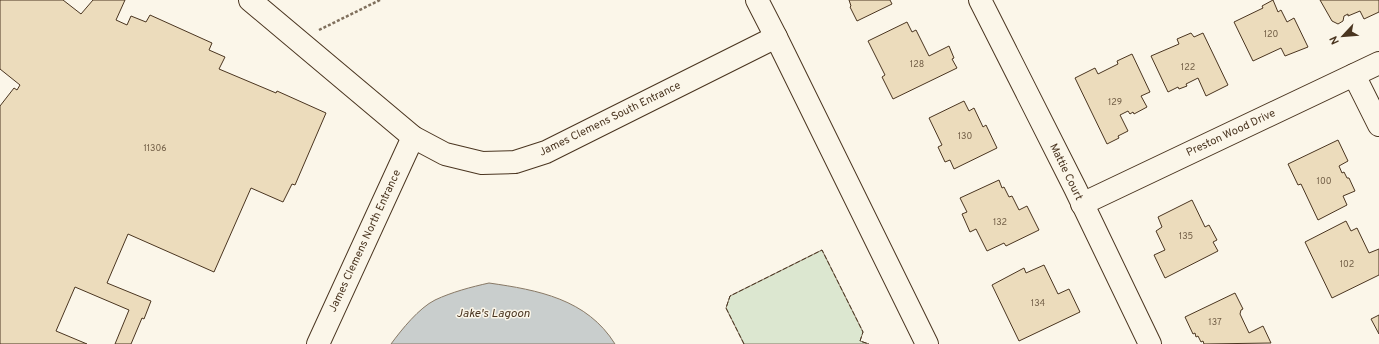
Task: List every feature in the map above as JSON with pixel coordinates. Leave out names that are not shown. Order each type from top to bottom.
[{"type":"street","name":"James Clemens South Entrance","points":[[250,0],[413,137],[445,154],[482,163],[515,162],[546,152],[776,37]]},
{"type":"street","points":[[757,0],[927,344]]},
{"type":"street","name":"Mattie Court","points":[[980,0],[1150,344]]},
{"type":"street","name":"Preston Wood Drive","points":[[1082,204],[1379,63]]},
{"type":"street","points":[[1354,75],[1379,125]]},
{"type":"street","name":"James Clemens North Entrance","points":[[318,344],[413,137]]},
{"type":"path","points":[[314,35],[320,30],[380,0]]},
{"type":"green space","points":[[822,250],[863,332],[860,341],[869,344],[744,344],[726,308],[730,296]]},
{"type":"water","name":"Jake's Lagoon","points":[[489,283],[525,289],[560,299],[590,316],[604,329],[615,344],[391,344],[411,319],[435,300],[455,292]]},
{"type":"building","points":[[0,0],[63,0],[81,14],[93,0],[125,0],[116,20],[127,25],[131,16],[146,22],[150,15],[212,43],[209,50],[225,57],[219,69],[276,93],[277,91],[326,113],[295,185],[292,184],[283,202],[251,188],[214,272],[128,234],[107,283],[151,301],[144,319],[142,318],[131,344],[115,344],[129,310],[75,287],[56,331],[87,344],[0,344],[0,106],[14,88],[17,90],[20,85],[0,69]]},
{"type":"building","points":[[849,0],[890,0],[892,4],[857,21],[850,7]]},
{"type":"building","points":[[1273,0],[1278,12],[1281,10],[1287,22],[1294,18],[1308,47],[1285,56],[1281,48],[1253,61],[1234,22],[1263,8],[1262,6]]},
{"type":"building","points":[[1320,0],[1379,0],[1379,12],[1364,19],[1360,11],[1348,16],[1348,14],[1344,16],[1343,21],[1338,24],[1332,21]]},
{"type":"building","points":[[907,22],[912,32],[916,30],[929,56],[949,46],[954,58],[952,59],[957,68],[893,99],[882,77],[885,75],[868,41]]},
{"type":"building","points":[[1191,33],[1194,37],[1203,33],[1228,85],[1206,96],[1198,78],[1186,84],[1187,86],[1179,89],[1178,87],[1168,92],[1151,56],[1179,44],[1177,39]]},
{"type":"building","points":[[1132,54],[1150,92],[1141,96],[1147,107],[1134,114],[1133,112],[1130,114],[1128,111],[1120,115],[1128,131],[1118,136],[1119,138],[1107,144],[1075,78],[1095,68],[1098,74],[1118,64],[1117,61]]},
{"type":"building","points":[[964,101],[969,111],[974,108],[983,127],[986,125],[997,148],[954,169],[950,160],[945,162],[938,147],[942,145],[929,118]]},
{"type":"building","points":[[1338,140],[1348,161],[1339,166],[1342,173],[1344,172],[1347,178],[1349,178],[1355,191],[1343,196],[1347,205],[1318,220],[1301,184],[1298,185],[1288,164]]},
{"type":"building","points":[[999,180],[1002,188],[1004,187],[1009,197],[1012,196],[1019,210],[1027,206],[1039,230],[1006,246],[1004,243],[987,251],[976,229],[970,232],[962,214],[967,212],[960,198]]},
{"type":"building","points":[[1192,200],[1205,227],[1209,225],[1217,240],[1213,242],[1218,251],[1165,278],[1154,255],[1165,250],[1156,231],[1162,227],[1158,217]]},
{"type":"building","points":[[1346,221],[1351,231],[1357,228],[1369,253],[1379,249],[1379,275],[1332,298],[1305,242]]},
{"type":"building","points":[[1044,265],[1058,294],[1069,289],[1080,312],[1019,341],[992,285],[1024,268],[1026,273]]},
{"type":"building","points":[[1235,293],[1243,309],[1241,310],[1240,314],[1249,333],[1263,326],[1271,343],[1204,344],[1198,336],[1196,337],[1195,333],[1193,334],[1185,317]]},
{"type":"building","points":[[1379,315],[1379,334],[1371,319]]},
{"type":"fence","points":[[744,344],[726,308],[730,296],[822,250],[863,332],[860,341],[869,344]]}]
